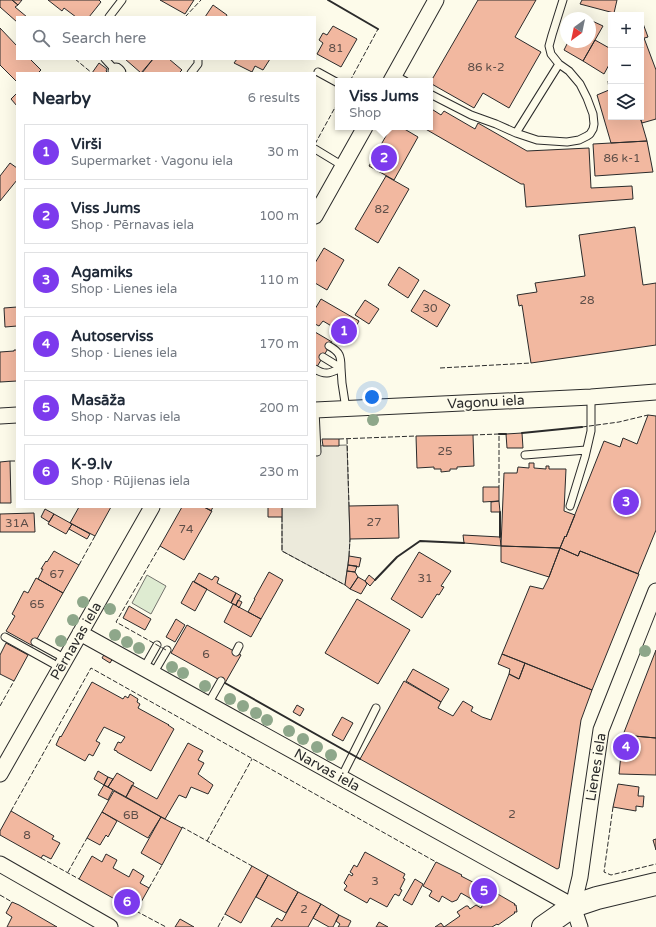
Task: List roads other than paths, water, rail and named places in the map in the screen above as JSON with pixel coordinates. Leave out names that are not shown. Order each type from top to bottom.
[{"type":"main road","points":[[543,927],[573,906],[597,898],[656,884]]},
{"type":"street","points":[[397,78],[436,0]]},
{"type":"street","points":[[316,214],[363,130]]},
{"type":"street","name":"Vagonu iela","points":[[316,410],[591,397],[656,392]]},
{"type":"street","points":[[0,416],[16,415]]},
{"type":"street","name":"Pērnavas iela","points":[[0,774],[151,508]]},
{"type":"street","name":"Lienes iela","points":[[573,906],[580,877],[601,730],[656,591]]},
{"type":"street","name":"Narvas iela","points":[[80,633],[573,906]]},
{"type":"street","points":[[0,864],[110,927]]},
{"type":"street","points":[[573,906],[580,927]]},
{"type":"lane","points":[[110,16],[122,0]]},
{"type":"lane","points":[[433,96],[471,115],[537,140],[567,142],[579,140],[590,134],[594,124],[593,114],[587,98],[580,84],[551,54],[549,46],[562,0]]},
{"type":"lane","points":[[106,60],[117,72]]},
{"type":"lane","points":[[192,72],[198,64],[198,60]]},
{"type":"lane","points":[[516,133],[559,64]]},
{"type":"lane","points":[[318,72],[335,81]]},
{"type":"lane","points":[[316,150],[343,166]]},
{"type":"lane","points":[[329,346],[337,350],[341,358],[342,383],[346,409]]},
{"type":"lane","points":[[323,357],[341,368]]},
{"type":"lane","points":[[316,370],[323,374],[332,373],[341,368]]},
{"type":"lane","points":[[570,506],[591,430],[591,397]]},
{"type":"lane","points":[[316,424],[318,452]]},
{"type":"lane","points":[[525,455],[586,450]]},
{"type":"lane","points":[[5,637],[64,664]]},
{"type":"lane","points":[[35,642],[64,664]]},
{"type":"lane","points":[[149,671],[157,645]]},
{"type":"lane","points":[[149,671],[167,650]]},
{"type":"lane","points":[[208,704],[221,681]]},
{"type":"lane","points":[[341,778],[376,708]]},
{"type":"place","name":"Viss Jums","points":[[384,158]]},
{"type":"place","name":"Virši","points":[[344,331]]},
{"type":"place","name":"Agamiks","points":[[626,502]]},
{"type":"place","name":"Autoserviss","points":[[626,747]]},
{"type":"place","name":"Masāža","points":[[484,891]]},
{"type":"place","name":"K-9.lv","points":[[127,902]]}]
